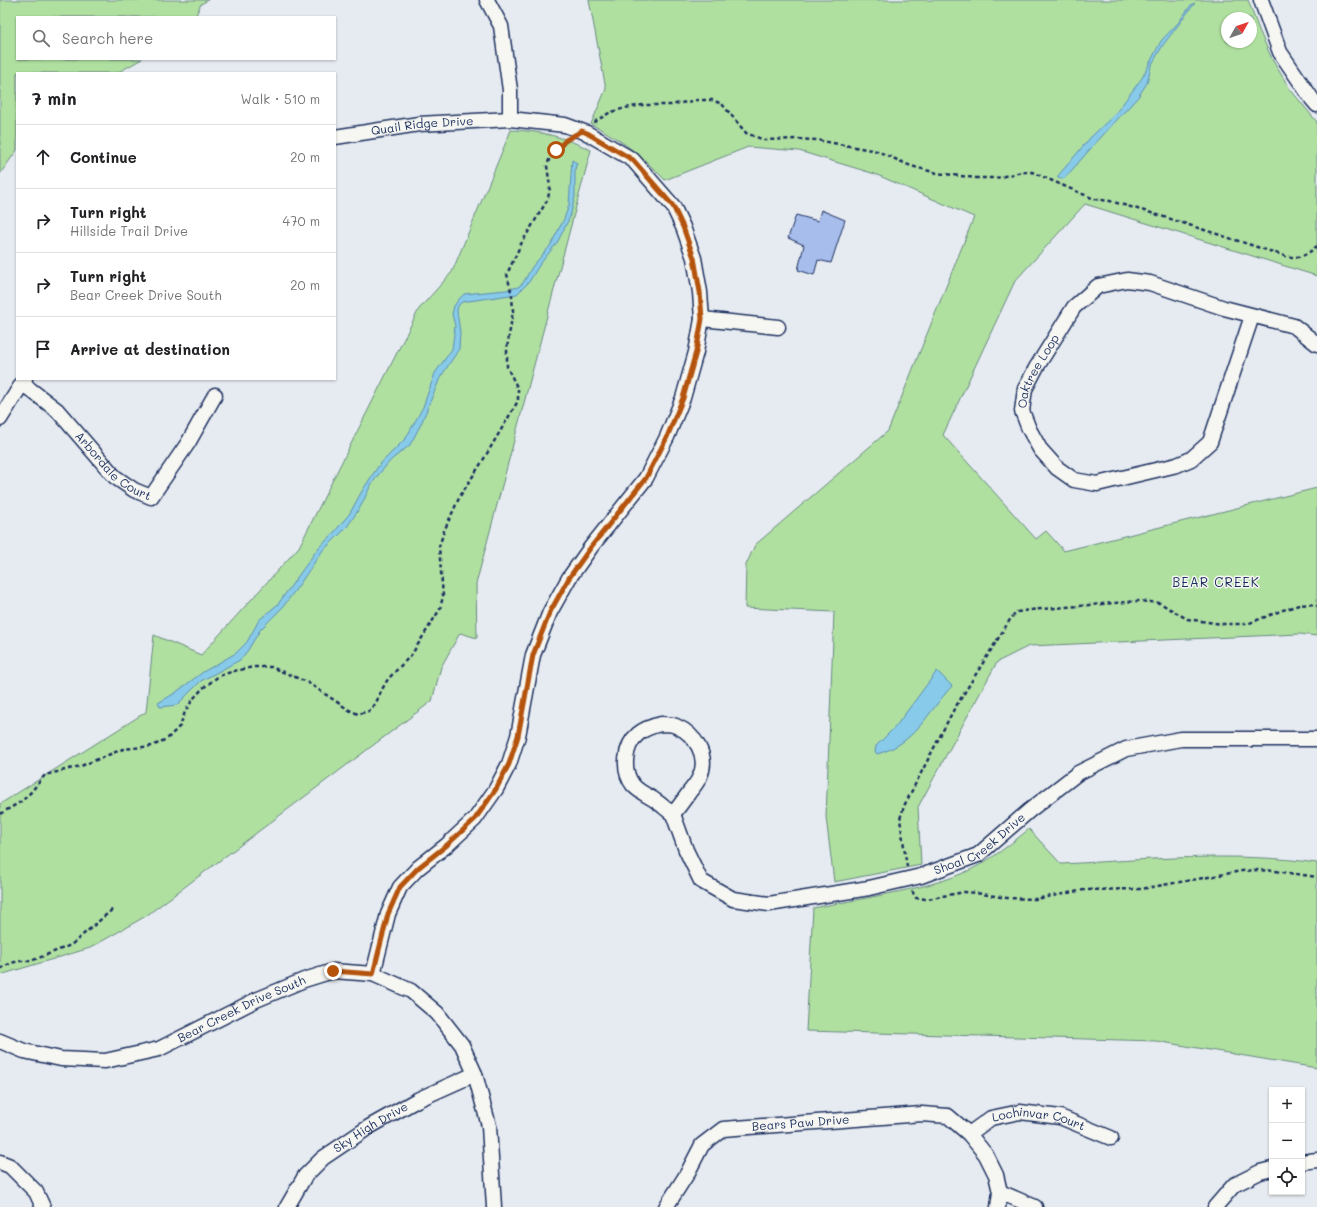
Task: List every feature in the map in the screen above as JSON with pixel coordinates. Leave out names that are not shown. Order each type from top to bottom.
[{"type":"street","points":[[487,0],[501,26],[510,90],[510,119]]},
{"type":"street","points":[[1260,0],[1280,52],[1317,105]]},
{"type":"street","name":"Quail Ridge Drive","points":[[336,137],[419,124],[510,119],[565,125],[582,131],[633,160],[673,206],[683,227],[694,258],[700,292],[702,319],[696,352],[683,398],[667,437],[646,478],[591,547],[569,578],[550,612],[533,655],[518,736],[509,764],[496,789],[475,819],[447,845],[418,868],[400,887],[388,914],[373,974]]},
{"type":"street","name":"Oaktree Loop","points":[[1252,316],[1210,442],[1191,459],[1177,465],[1097,484],[1074,480],[1057,468],[1040,449],[1029,429],[1022,411],[1025,389],[1036,368],[1074,307],[1098,286],[1127,280],[1150,284],[1252,316],[1294,326],[1317,344]]},
{"type":"street","points":[[702,319],[778,327]]},
{"type":"street","points":[[0,419],[24,381]]},
{"type":"street","name":"Arbordale Court","points":[[24,381],[57,410],[115,477],[134,490],[151,497],[188,443],[215,395]]},
{"type":"street","points":[[661,724],[674,725],[686,731],[696,740],[702,752],[703,764],[701,775],[696,785],[688,793],[673,814],[655,800],[642,794],[633,785],[627,772],[626,759],[629,746],[637,735],[648,728],[661,724]]},
{"type":"street","name":"Shoal Creek Drive","points":[[673,814],[686,850],[701,881],[733,899],[769,904],[869,888],[921,876],[978,855],[1030,810],[1078,773],[1126,749],[1181,739],[1317,739]]},
{"type":"street","name":"Bear Creek Drive South","points":[[0,1041],[24,1051],[61,1059],[105,1061],[159,1049],[256,1000],[304,980],[333,971],[373,974],[411,991],[437,1013],[462,1044],[475,1074],[490,1126],[494,1207]]},
{"type":"street","name":"Sky High Drive","points":[[287,1207],[305,1176],[323,1158],[369,1127],[416,1100],[475,1074]]},
{"type":"street","name":"Lochinvar Court","points":[[969,1134],[991,1118],[1020,1112],[1060,1117],[1111,1138]]},
{"type":"street","name":"Bears Paw Drive","points":[[666,1207],[687,1174],[702,1144],[723,1129],[922,1114],[948,1116],[969,1134],[986,1155],[996,1176],[1000,1192]]},
{"type":"street","points":[[1305,1162],[1317,1160]]},
{"type":"street","points":[[0,1162],[10,1166],[36,1192],[43,1207]]},
{"type":"street","points":[[1215,1207],[1234,1185],[1260,1172],[1269,1170]]},
{"type":"street","points":[[998,1207],[1000,1192],[1035,1207]]},
{"type":"path","points":[[0,814],[22,801],[45,775],[82,766],[123,749],[152,746],[168,738],[180,726],[185,712],[193,698],[219,676],[234,671],[254,667],[271,667],[307,682],[349,710],[358,714],[369,711],[376,703],[388,679],[412,654],[440,609],[443,596],[439,547],[444,531],[460,496],[518,401],[518,388],[507,367],[507,348],[512,322],[512,298],[507,274],[521,244],[548,199],[550,187],[547,166],[550,157],[566,140],[594,124],[596,121],[609,113],[625,108],[643,105],[671,105],[697,100],[712,100],[722,104],[746,133],[764,140],[816,140],[877,151],[911,166],[937,173],[976,178],[996,178],[1022,172],[1032,172],[1094,199],[1110,201],[1155,214],[1285,256],[1296,258],[1317,246]]},
{"type":"path","points":[[0,969],[19,961],[31,961],[71,945],[113,909]]},
{"type":"green space","points":[[0,0],[208,0],[201,4],[195,16],[16,16],[16,60],[140,60],[119,72],[16,72],[16,151],[0,174]]},
{"type":"green space","points":[[589,0],[1248,0],[1252,12],[1221,12],[1221,48],[1257,48],[1257,25],[1273,61],[1290,89],[1317,122],[1317,276],[1085,204],[1015,281],[943,435],[1036,539],[1046,531],[1064,551],[1317,488],[1317,636],[1300,634],[1029,646],[997,662],[918,807],[921,865],[834,882],[826,817],[834,612],[745,608],[746,565],[755,545],[888,431],[974,217],[875,174],[799,151],[748,147],[665,180],[631,149],[591,124],[606,89]]},
{"type":"green space","points":[[511,130],[543,133],[591,150],[476,584],[477,638],[460,633],[441,667],[432,701],[146,916],[90,948],[0,975],[0,804],[146,712],[154,635],[201,655],[299,547],[419,309],[452,272]]},
{"type":"green space","points":[[1029,829],[1061,864],[1221,857],[1285,859],[1317,863],[1317,1068],[1156,1041],[806,1031],[813,908],[878,896],[952,878],[987,860]]},
{"type":"water","points":[[1195,3],[1163,45],[1151,66],[1147,83],[1138,97],[1064,179],[1057,177],[1090,138],[1115,114],[1142,78],[1161,41],[1178,23],[1191,5]]},
{"type":"water","points":[[572,160],[577,163],[575,169],[575,197],[570,217],[557,243],[540,264],[529,282],[517,294],[462,302],[458,306],[457,311],[460,332],[459,349],[440,378],[421,424],[410,445],[391,460],[379,474],[347,527],[323,550],[283,607],[260,630],[240,660],[201,681],[177,705],[160,707],[158,703],[175,693],[203,672],[236,653],[247,642],[259,620],[278,604],[319,547],[331,536],[350,513],[379,465],[406,438],[423,407],[435,373],[452,349],[455,326],[452,314],[454,306],[459,299],[464,294],[506,290],[518,287],[523,283],[532,267],[550,246],[564,219],[569,205]]},
{"type":"water","points":[[937,671],[952,686],[911,735],[901,743],[877,754],[875,752],[876,746],[896,726]]},
{"type":"building","points":[[821,210],[845,220],[831,263],[818,260],[814,275],[798,270],[804,245],[788,238],[796,215],[818,221]]},
{"type":"district","name":"BEAR CREEK","points":[[1216,582]]},
{"type":"route","points":[[333,971],[373,974],[388,914],[400,887],[418,868],[447,845],[475,819],[496,789],[509,764],[518,736],[533,655],[550,612],[569,578],[591,547],[646,478],[667,437],[683,398],[696,352],[702,319],[700,292],[694,258],[683,227],[673,206],[633,160],[587,133],[582,131],[566,140],[556,150]]}]
